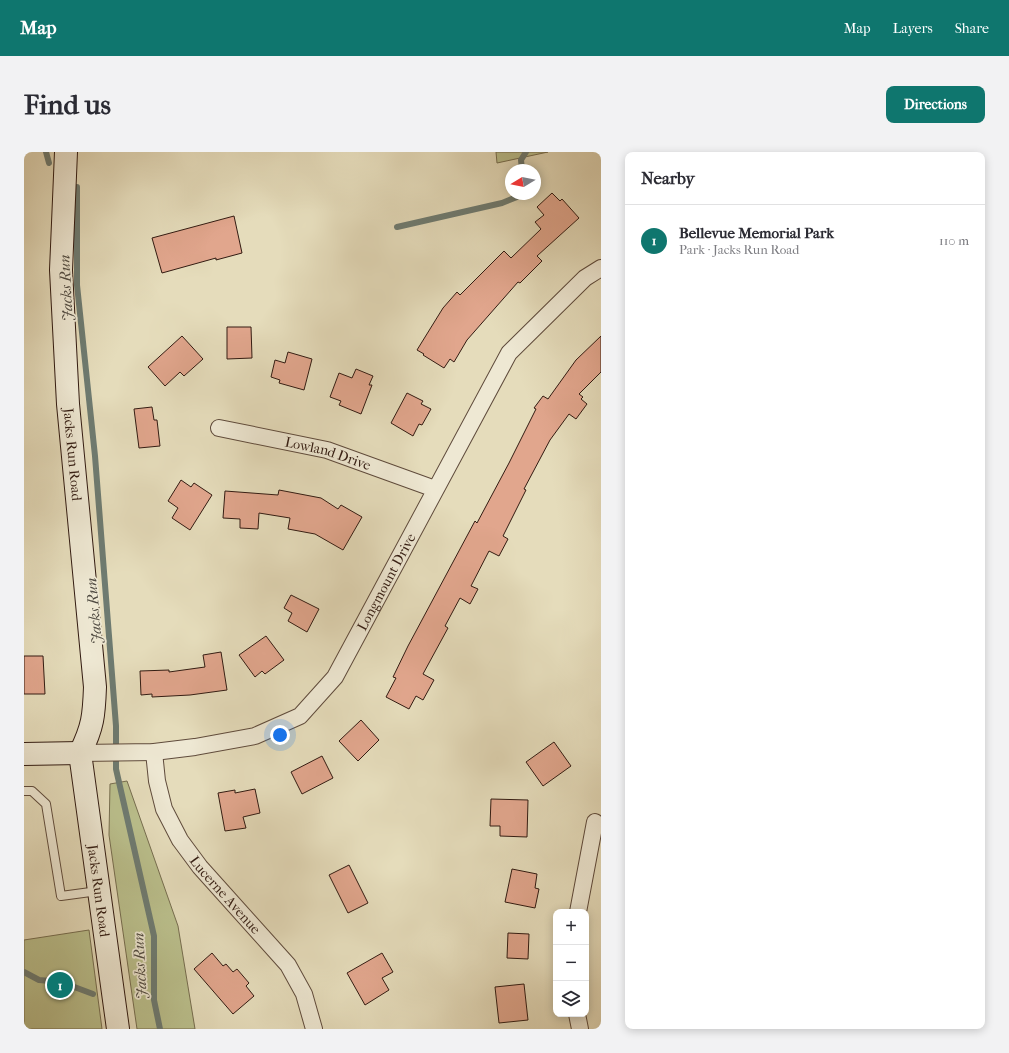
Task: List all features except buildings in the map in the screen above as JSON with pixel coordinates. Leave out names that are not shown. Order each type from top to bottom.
[{"type":"street","name":"Jacks Run Road","points":[[66,152],[61,270],[68,404],[95,687],[94,714],[91,731],[80,753],[118,1029]]},
{"type":"street","name":"Longmount Drive","points":[[80,753],[154,752],[195,747],[255,736],[300,716],[335,677],[434,489],[509,353],[585,278],[601,268]]},
{"type":"street","name":"Lowland Drive","points":[[219,428],[327,450],[434,489]]},
{"type":"street","name":"Lucerne Avenue","points":[[154,752],[157,781],[164,809],[180,840],[200,867],[288,965],[304,994],[314,1029]]},
{"type":"street","points":[[24,754],[80,753]]},
{"type":"street","points":[[579,909],[595,822]]},
{"type":"street","points":[[578,1017],[580,1029]]},
{"type":"lane","points":[[24,791],[32,791],[46,804],[61,896],[98,890]]},
{"type":"green space","points":[[496,152],[548,152],[497,163]]},
{"type":"green space","points":[[127,781],[178,926],[195,1029],[137,1029],[109,835],[110,784]]},
{"type":"green space","points":[[89,930],[102,1029],[24,1029],[24,940]]},
{"type":"waterway","name":"Jacks Run","points":[[46,152],[49,163]]},
{"type":"waterway","points":[[521,164],[521,160],[526,152]]},
{"type":"waterway","name":"Jacks Run","points":[[77,187],[77,285],[95,456],[116,726],[116,769],[154,936],[154,1000],[160,1029]]},
{"type":"waterway","points":[[397,227],[510,200]]},
{"type":"waterway","points":[[24,972],[39,980],[61,982],[93,994]]},
{"type":"place","name":"Bellevue Memorial Park","points":[[60,985]]}]
